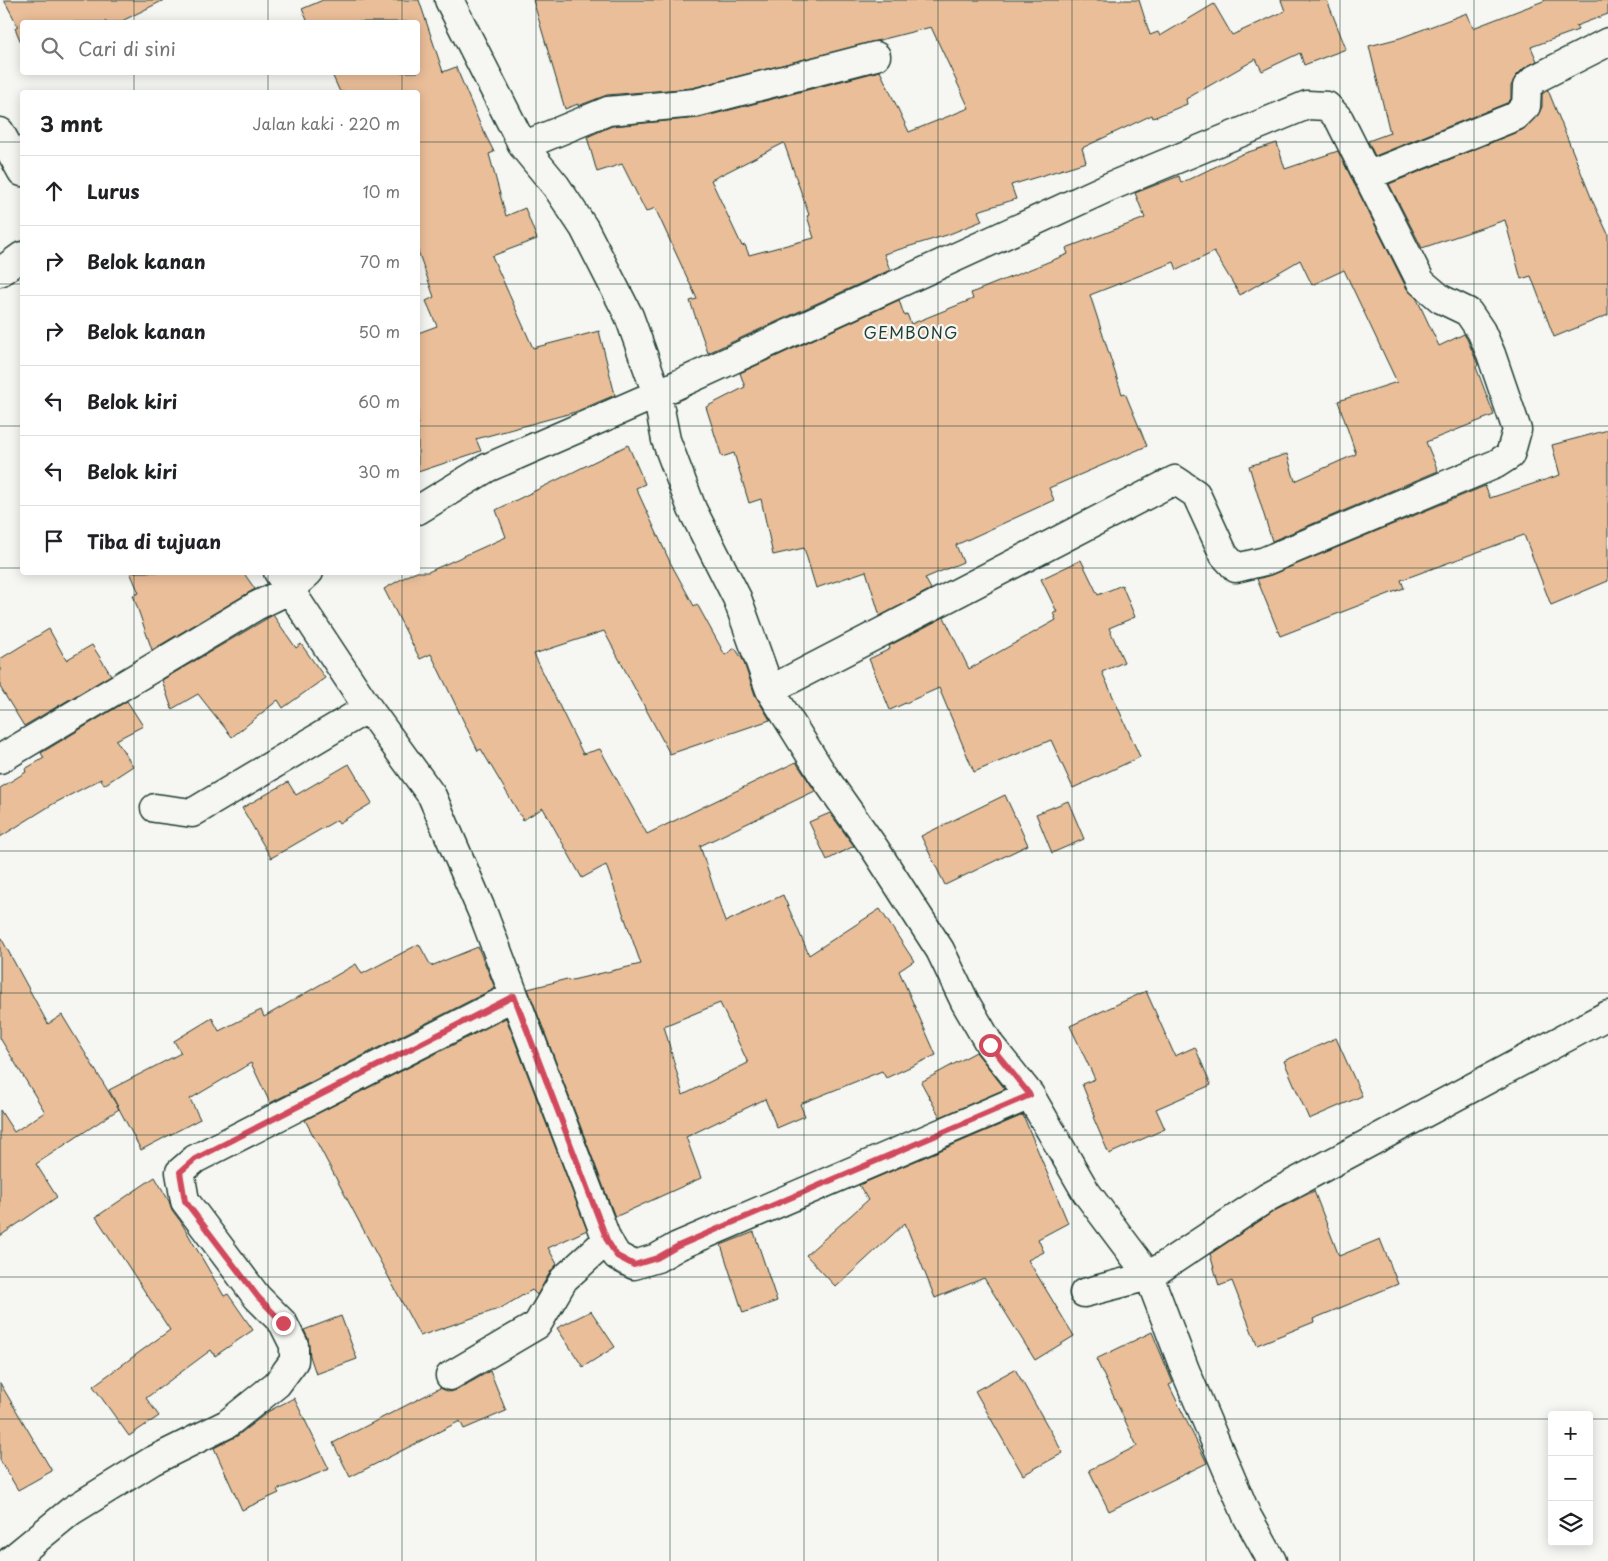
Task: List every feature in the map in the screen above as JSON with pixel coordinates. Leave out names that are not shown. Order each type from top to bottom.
[{"type":"street","points":[[449,0],[523,146],[556,186],[584,228],[629,316],[657,394],[669,449],[692,508],[737,598],[770,690],[823,775],[875,849],[940,950],[990,1045],[1030,1095],[1086,1192],[1149,1276],[1247,1516],[1272,1561]]},
{"type":"street","points":[[1367,176],[1516,116],[1526,106],[1527,86],[1535,79],[1608,42]]},
{"type":"street","points":[[523,146],[608,111],[695,103],[876,56]]},
{"type":"street","points":[[420,509],[487,468],[657,394],[1109,187],[1307,105],[1327,106],[1339,119],[1421,282],[1441,299],[1468,312],[1481,331],[1491,354],[1517,430],[1510,454],[1496,464],[1282,554],[1265,561],[1236,568],[1224,555],[1196,494],[1175,480],[770,690]]},
{"type":"street","points":[[0,132],[20,168]]},
{"type":"street","points":[[0,272],[20,257]]},
{"type":"street","points":[[0,759],[256,606],[292,578],[368,708],[432,796],[484,916],[607,1240],[617,1256],[634,1265],[657,1258],[678,1246],[1030,1095]]},
{"type":"street","points":[[155,808],[192,813],[368,708]]},
{"type":"street","points":[[10,1561],[71,1511],[152,1461],[227,1424],[277,1384],[294,1361],[294,1345],[283,1323],[258,1297],[185,1201],[180,1172],[195,1159],[514,996]]},
{"type":"street","points":[[1084,1293],[1149,1276],[1268,1196],[1608,1015]]},
{"type":"street","points":[[450,1376],[537,1325],[564,1279],[607,1240]]},
{"type":"building","points":[[4,0],[164,0],[124,20],[20,20],[20,40],[15,28],[18,26]]},
{"type":"building","points":[[323,0],[419,0],[443,72],[456,67],[494,152],[489,154],[506,216],[525,208],[537,239],[492,256],[533,348],[599,331],[615,395],[575,412],[476,439],[481,451],[420,471],[420,332],[437,326],[426,301],[434,297],[420,257],[420,90],[339,90],[332,75],[420,75],[420,20],[307,20],[302,9]]},
{"type":"building","points":[[533,0],[1139,0],[1150,35],[1158,32],[1160,36],[1214,4],[1232,35],[1285,11],[1281,0],[1327,0],[1346,49],[1304,65],[1300,53],[1262,71],[1256,59],[1186,99],[1187,104],[1153,118],[1152,115],[1082,148],[1086,162],[1011,185],[1016,199],[978,211],[982,221],[947,235],[884,254],[890,270],[708,353],[690,301],[697,299],[655,208],[646,212],[622,164],[597,172],[587,137],[612,126],[699,118],[880,71],[909,132],[969,108],[931,27],[692,88],[607,95],[565,109]],"holes":[[[784,143],[809,215],[807,216],[814,238],[749,255],[745,245],[742,246],[711,180]]]},
{"type":"building","points":[[1546,0],[1608,0],[1608,14],[1576,26],[1578,30],[1531,47],[1537,61],[1524,68],[1516,76],[1511,86],[1511,99],[1507,103],[1375,156],[1368,141],[1390,133],[1369,46],[1400,38],[1467,13],[1473,28]]},
{"type":"building","points":[[1548,90],[1593,202],[1608,234],[1608,315],[1554,337],[1531,276],[1521,279],[1505,220],[1422,248],[1389,184],[1522,130],[1537,116],[1542,107],[1542,94]]},
{"type":"building","points":[[1277,143],[1285,169],[1338,151],[1407,289],[1417,299],[1439,346],[1464,334],[1467,339],[1478,365],[1476,367],[1494,415],[1426,442],[1438,471],[1272,541],[1249,466],[1287,454],[1295,481],[1356,454],[1338,401],[1397,382],[1344,270],[1312,285],[1300,260],[1240,295],[1214,252],[1177,270],[1174,262],[1090,295],[1122,394],[1125,393],[1147,446],[1049,488],[1054,500],[956,545],[963,562],[925,578],[931,589],[880,616],[866,571],[816,588],[804,548],[773,555],[761,499],[749,503],[734,453],[722,457],[706,407],[745,387],[740,373],[899,300],[904,315],[907,314],[911,324],[973,299],[971,293],[1068,254],[1066,248],[1145,218],[1135,193],[1179,176],[1181,183],[1242,154]]},
{"type":"building","points":[[1608,430],[1608,581],[1551,605],[1524,535],[1401,580],[1404,588],[1280,636],[1257,579],[1271,575],[1485,486],[1490,498],[1560,475],[1552,445]]},
{"type":"building","points":[[628,445],[645,484],[636,488],[670,562],[694,606],[697,604],[725,655],[735,648],[743,660],[755,695],[770,720],[670,754],[604,631],[534,654],[583,754],[600,749],[647,834],[796,762],[815,791],[700,846],[725,922],[783,895],[809,955],[880,909],[914,961],[899,971],[936,1055],[886,1078],[882,1071],[800,1104],[805,1116],[777,1128],[765,1099],[686,1137],[701,1178],[615,1217],[528,989],[641,964],[606,865],[582,878],[543,808],[523,820],[481,749],[478,751],[431,654],[420,659],[384,589],[409,575],[420,575],[420,572],[428,572],[506,537],[496,510]],"holes":[[[720,1003],[748,1063],[683,1095],[664,1026]]]},
{"type":"building","points":[[1081,560],[1098,595],[1122,585],[1135,617],[1109,628],[1124,662],[1102,672],[1140,757],[1073,788],[1051,740],[974,772],[939,688],[890,710],[869,659],[890,649],[889,646],[944,617],[969,669],[1056,620],[1053,613],[1057,612],[1041,579]]},
{"type":"building","points":[[131,575],[245,575],[255,589],[152,650],[133,595],[139,593]]},
{"type":"building","points":[[273,615],[296,648],[301,644],[325,678],[283,708],[278,700],[232,737],[198,694],[172,709],[162,680]]},
{"type":"building","points":[[49,629],[66,660],[92,645],[111,675],[24,726],[0,687],[0,659]]},
{"type":"building","points":[[127,701],[143,726],[116,740],[133,766],[104,785],[101,779],[53,804],[0,837],[0,788],[26,772],[25,769],[44,758],[41,753]]},
{"type":"building","points":[[349,764],[372,803],[339,823],[337,820],[271,858],[242,808],[288,782],[296,795]]},
{"type":"building","points":[[1005,795],[1028,845],[945,885],[921,836]]},
{"type":"building","points":[[1068,801],[1084,839],[1052,853],[1036,814]]},
{"type":"building","points":[[830,813],[854,846],[827,860],[809,822]]},
{"type":"building","points":[[0,936],[48,1024],[62,1015],[119,1109],[36,1164],[57,1197],[0,1236],[0,1110],[14,1132],[45,1112],[0,1038]]},
{"type":"building","points":[[419,944],[431,966],[478,947],[495,988],[270,1103],[251,1063],[190,1099],[200,1119],[141,1150],[109,1090],[181,1053],[174,1041],[212,1018],[219,1031],[261,1010],[264,1017],[356,964],[362,974]]},
{"type":"building","points":[[1146,991],[1175,1056],[1195,1047],[1211,1085],[1156,1109],[1165,1129],[1109,1154],[1093,1117],[1095,1116],[1082,1084],[1095,1079],[1070,1026]]},
{"type":"building","points":[[506,1018],[587,1230],[548,1248],[557,1264],[537,1295],[532,1290],[501,1308],[420,1336],[305,1120]]},
{"type":"building","points":[[1336,1038],[1362,1096],[1309,1119],[1284,1061]]},
{"type":"building","points":[[976,1052],[1005,1089],[940,1117],[921,1082]]},
{"type":"building","points":[[1023,1115],[1068,1223],[1038,1239],[1044,1252],[1028,1260],[1074,1336],[1035,1360],[984,1278],[935,1298],[905,1223],[836,1287],[806,1255],[868,1200],[859,1185]]},
{"type":"building","points":[[155,1177],[172,1210],[224,1296],[228,1294],[253,1330],[215,1356],[211,1350],[146,1398],[159,1416],[129,1436],[93,1386],[170,1330],[96,1217]]},
{"type":"building","points":[[1314,1191],[1339,1256],[1380,1239],[1398,1284],[1313,1319],[1314,1322],[1257,1345],[1232,1281],[1219,1286],[1210,1254],[1276,1210]]},
{"type":"building","points":[[754,1232],[777,1301],[743,1313],[721,1245]]},
{"type":"building","points":[[591,1311],[615,1347],[583,1367],[557,1328]]},
{"type":"building","points":[[341,1316],[357,1359],[316,1374],[310,1356],[308,1338],[304,1330]]},
{"type":"building","points":[[1152,1332],[1173,1383],[1169,1385],[1207,1463],[1109,1511],[1089,1470],[1137,1446],[1096,1359]]},
{"type":"building","points":[[1015,1369],[1063,1453],[1023,1475],[975,1391]]},
{"type":"building","points":[[490,1371],[506,1411],[464,1429],[460,1421],[350,1477],[333,1443],[440,1388],[450,1392],[457,1390]]},
{"type":"building","points":[[0,1383],[52,1471],[18,1490],[0,1460]]},
{"type":"building","points":[[294,1398],[329,1469],[277,1490],[279,1493],[242,1510],[214,1448],[237,1436],[269,1411]]},
{"type":"district","name":"GEMBONG","points":[[911,332]]},
{"type":"route","points":[[283,1323],[258,1297],[185,1201],[180,1172],[195,1159],[514,996],[607,1240],[617,1256],[634,1265],[657,1258],[678,1246],[1030,1095],[990,1045]]}]
